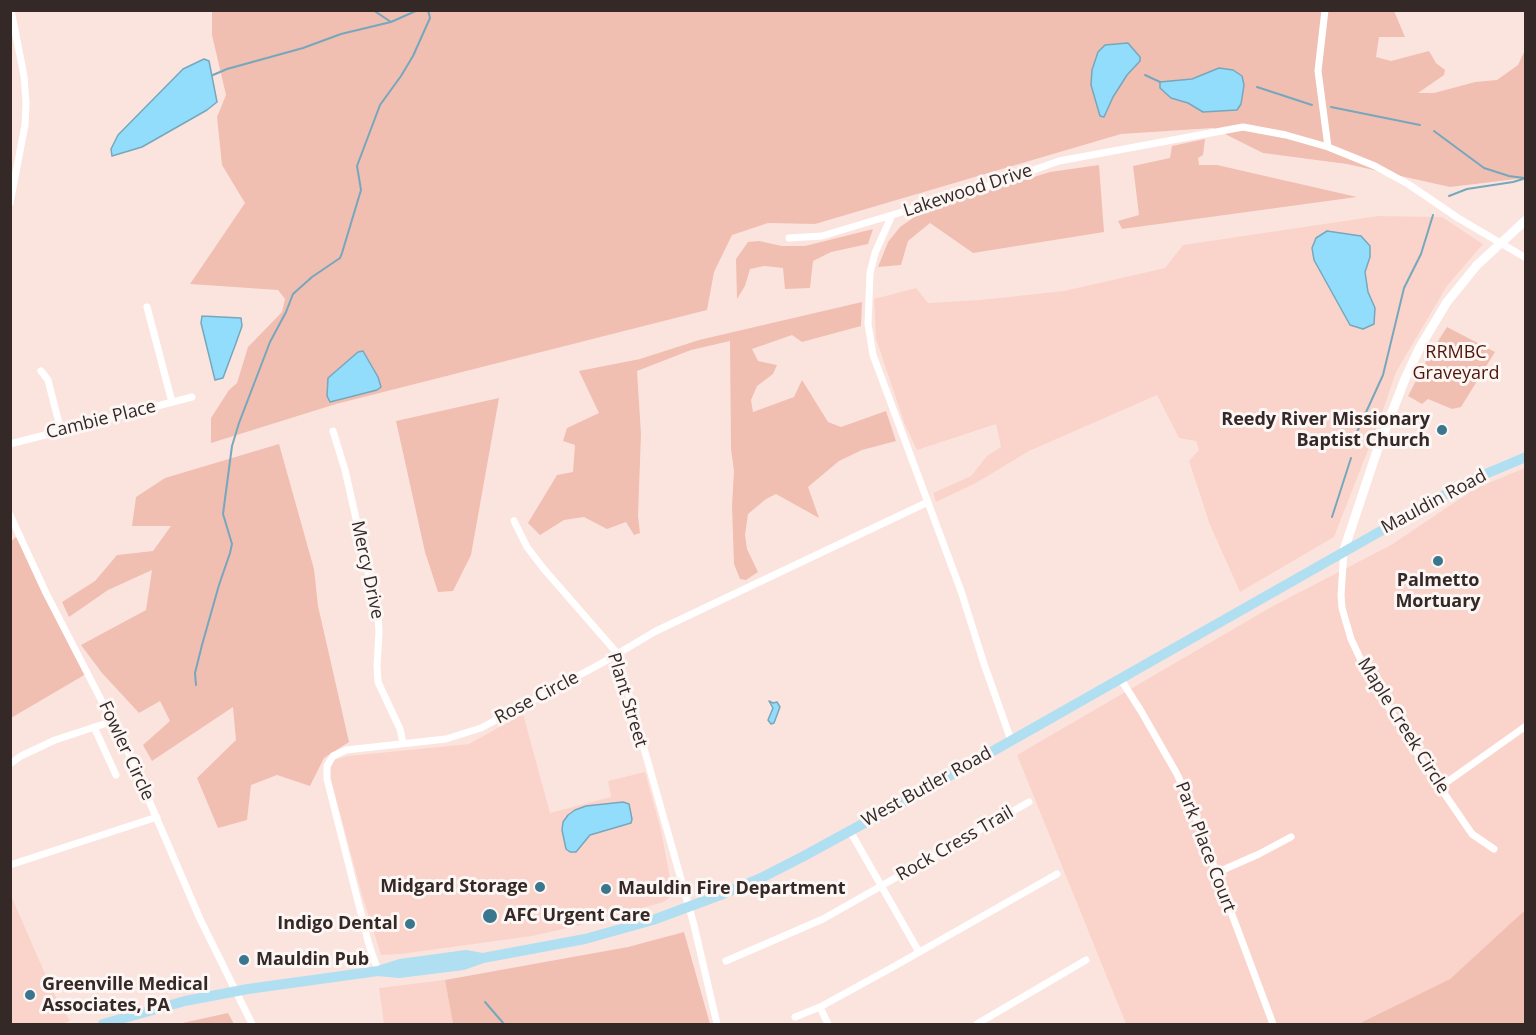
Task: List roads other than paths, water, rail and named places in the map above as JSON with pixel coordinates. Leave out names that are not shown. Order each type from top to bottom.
[{"type":"main road","points":[[1344,550],[1377,451],[1420,346],[1459,287],[1477,265],[1526,220]]},
{"type":"main road","name":"Mauldin Road","points":[[1344,550],[1476,478],[1526,457]]},
{"type":"main road","name":"West Butler Road","points":[[103,1024],[185,1001],[234,991],[378,971],[399,973],[463,965],[483,958],[585,939],[653,920],[763,877],[850,831],[1344,550]]},
{"type":"street","points":[[10,203],[25,125],[26,103],[23,67],[11,10]]},
{"type":"street","points":[[1324,10],[1318,70],[1328,147]]},
{"type":"street","name":"Lakewood Drive","points":[[1011,740],[961,591],[882,383],[869,337],[867,307],[870,273],[875,253],[892,215],[985,187],[1059,161],[1227,128],[1243,127],[1328,147],[1388,172],[1526,258]]},
{"type":"street","points":[[789,238],[822,236],[892,215]]},
{"type":"street","points":[[147,307],[172,402]]},
{"type":"street","points":[[41,371],[48,380],[61,431]]},
{"type":"street","name":"Cambie Place","points":[[10,444],[192,397]]},
{"type":"street","name":"Mercy Drive","points":[[333,431],[345,470],[378,616],[378,682],[400,729],[404,743]]},
{"type":"street","name":"Rose Circle","points":[[378,971],[369,945],[326,773],[331,759],[342,750],[446,739],[481,728],[602,663],[656,631],[928,501]]},
{"type":"street","name":"Fowler Circle","points":[[10,514],[46,593],[113,721],[200,919],[252,1024]]},
{"type":"street","name":"Plant Street","points":[[514,521],[527,547],[543,568],[616,653],[689,906],[717,1024]]},
{"type":"street","name":"Maple Creek Circle","points":[[1344,550],[1341,595],[1344,619],[1351,639],[1380,695],[1472,834],[1494,849]]},
{"type":"street","name":"Park Place Court","points":[[1120,678],[1177,774],[1191,804],[1273,1024]]},
{"type":"street","points":[[10,764],[21,756],[55,740],[113,721]]},
{"type":"street","points":[[1440,787],[1526,726]]},
{"type":"street","points":[[94,727],[116,775]]},
{"type":"street","name":"Rock Cress Trail","points":[[726,962],[823,918],[1029,802]]},
{"type":"street","points":[[10,865],[157,817]]},
{"type":"street","points":[[850,831],[919,952]]},
{"type":"street","points":[[1216,873],[1259,855],[1292,837]]},
{"type":"street","points":[[795,1017],[819,1007],[1058,874]]},
{"type":"street","points":[[977,1024],[1086,960]]},
{"type":"street","points":[[819,1007],[828,1024]]},
{"type":"water","points":[[1128,43],[1140,57],[1140,61],[1127,75],[1104,117],[1100,116],[1091,85],[1092,70],[1098,52],[1105,45]]},
{"type":"water","points":[[204,59],[209,61],[217,102],[142,147],[112,156],[111,149],[118,135],[183,69]]},
{"type":"water","points":[[1219,68],[1233,70],[1242,76],[1244,85],[1241,104],[1237,110],[1203,112],[1188,103],[1171,98],[1160,88],[1160,82],[1192,79]]},
{"type":"water","points":[[1327,231],[1361,236],[1370,246],[1370,257],[1365,272],[1368,292],[1375,308],[1374,324],[1363,329],[1350,325],[1314,260],[1312,248],[1316,238]]},
{"type":"water","points":[[202,316],[241,318],[242,326],[223,378],[215,380],[201,323]]},
{"type":"water","points":[[363,351],[381,387],[330,402],[327,396],[328,378],[358,352]]},
{"type":"water","points":[[769,701],[777,702],[780,707],[774,723],[771,724],[768,720],[773,708]]},
{"type":"water","points":[[623,802],[629,804],[631,823],[590,835],[576,852],[566,849],[562,830],[563,822],[568,815],[586,806]]},
{"type":"waterway","points":[[373,10],[391,22]]},
{"type":"waterway","points":[[213,75],[341,34],[391,22],[418,10]]},
{"type":"waterway","points":[[196,685],[195,673],[202,645],[232,544],[223,514],[232,446],[239,423],[270,342],[293,294],[312,277],[340,258],[361,190],[357,166],[380,105],[413,56],[430,18],[428,10]]},
{"type":"waterway","points":[[1145,75],[1160,82]]},
{"type":"waterway","points":[[1257,87],[1312,105]]},
{"type":"waterway","points":[[1331,107],[1420,125]]},
{"type":"waterway","points":[[1434,131],[1484,168],[1524,178]]},
{"type":"waterway","points":[[1449,196],[1467,189],[1523,179]]},
{"type":"waterway","points":[[1357,432],[1383,375],[1404,288],[1421,254],[1433,215]]},
{"type":"waterway","points":[[1332,517],[1351,458]]},
{"type":"waterway","points":[[485,1002],[504,1024]]},
{"type":"place","name":"Reedy River Missionary Baptist Church","points":[[1442,430]]},
{"type":"place","name":"Palmetto Mortuary","points":[[1438,561]]},
{"type":"place","name":"Midgard Storage","points":[[540,887]]},
{"type":"place","name":"Mauldin Fire Department","points":[[606,889]]},
{"type":"place","name":"AFC Urgent Care","points":[[490,916]]},
{"type":"place","name":"Indigo Dental","points":[[410,924]]},
{"type":"place","name":"Mauldin Pub","points":[[244,960]]},
{"type":"place","name":"Greenville Medical Associates, PA","points":[[30,995]]},
{"type":"park label","name":"RRMBC Graveyard","points":[[1456,364]]}]
